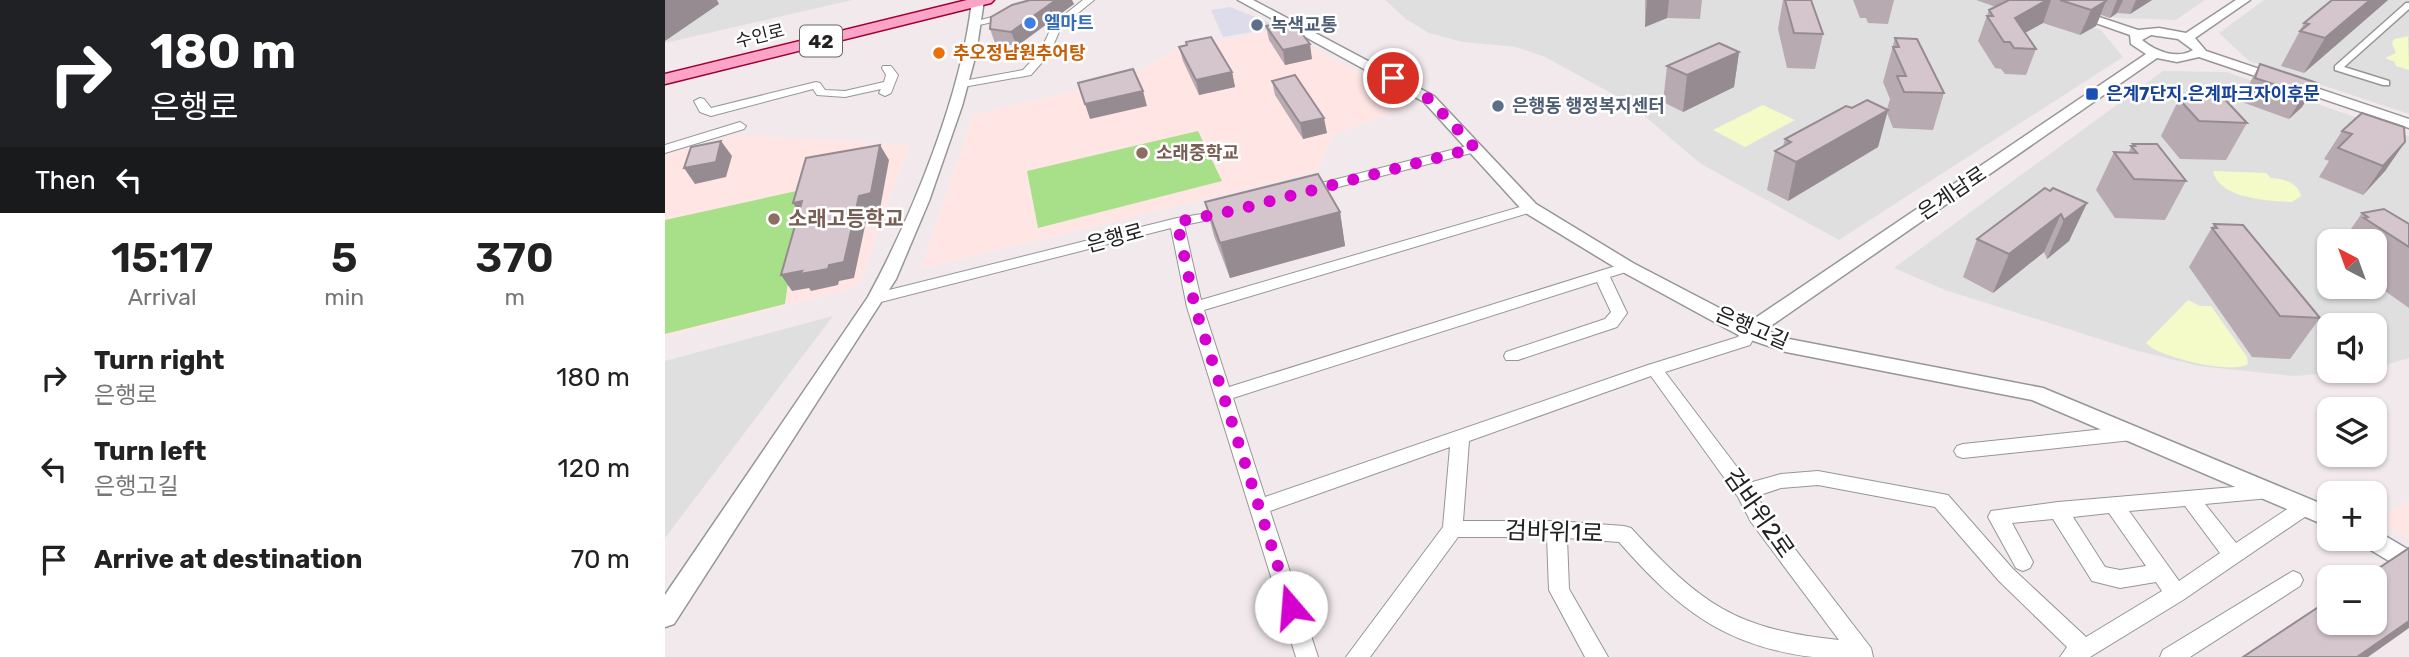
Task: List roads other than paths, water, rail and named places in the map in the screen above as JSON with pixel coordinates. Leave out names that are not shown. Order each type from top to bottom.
[{"type":"main road","name":"수인로","points":[[665,68],[949,0]]},
{"type":"main road","name":"수인로","points":[[665,79],[981,1]]},
{"type":"street","points":[[963,84],[1027,73],[1045,52],[1057,26],[1089,0]]},
{"type":"street","name":"은행고길","points":[[1244,0],[1429,99],[1530,208],[1627,267],[1748,332],[1786,345],[2036,393],[2317,512]]},
{"type":"street","points":[[2036,0],[2138,34],[2160,32],[2187,38],[2198,46],[2199,53]]},
{"type":"street","points":[[2187,38],[2244,0]]},
{"type":"street","points":[[665,616],[877,298],[919,213],[963,84],[981,1]]},
{"type":"street","points":[[2386,83],[2338,68],[2409,5]]},
{"type":"street","points":[[975,23],[1022,12]]},
{"type":"street","points":[[2138,34],[2136,41],[2140,46],[2156,53],[2177,57],[2199,53],[2409,124]]},
{"type":"street","name":"은계남로","points":[[1748,332],[2156,53]]},
{"type":"street","points":[[700,102],[704,110],[711,112],[817,85],[821,93],[834,96],[886,90],[892,75],[887,68]]},
{"type":"street","points":[[665,149],[740,126]]},
{"type":"street","points":[[1286,197],[1475,148]]},
{"type":"street","name":"은행로","points":[[877,298],[1246,207]]},
{"type":"street","points":[[1195,307],[1530,208]]},
{"type":"street","points":[[1177,222],[1195,307],[1307,657]]},
{"type":"street","points":[[1224,395],[1627,267]]},
{"type":"street","points":[[1512,356],[1611,323],[1619,313],[1601,275]]},
{"type":"street","points":[[1258,507],[1654,369],[1744,341],[1748,332]]},
{"type":"street","name":"검바위2로","points":[[1654,369],[1745,492],[1758,516],[1862,654]]},
{"type":"street","points":[[1963,451],[2132,433]]},
{"type":"street","points":[[1357,657],[1453,529],[1460,436]]},
{"type":"street","points":[[1745,492],[1781,481],[1818,478],[1941,500],[2077,653],[2176,594],[2305,506]]},
{"type":"street","points":[[2023,562],[1998,517],[2269,491]]},
{"type":"street","points":[[2189,498],[2234,556]]},
{"type":"street","points":[[2114,505],[2176,594]]},
{"type":"street","points":[[2058,510],[2099,575],[2120,579],[2160,573]]},
{"type":"street","name":"검바위1로","points":[[1453,529],[1557,529],[1624,534],[1661,576],[1684,597],[1732,628],[1762,639],[1862,654]]},
{"type":"street","points":[[1557,529],[1559,590],[1597,657]]},
{"type":"street","points":[[2387,549],[2409,563]]},
{"type":"street","points":[[2171,657],[2293,580]]},
{"type":"place","name":"엘마트","points":[[1030,23]]},
{"type":"place","name":"녹색교통","points":[[1257,25]]},
{"type":"place","name":"추오정남원추어탕","points":[[939,53]]},
{"type":"place","name":"은계7단지.은계파크자이후문","points":[[2092,94]]},
{"type":"place","name":"은행동 행정복지센터","points":[[1498,106]]},
{"type":"place","name":"소래중학교","points":[[1142,153]]},
{"type":"place","name":"소래고등학교","points":[[774,219]]}]
